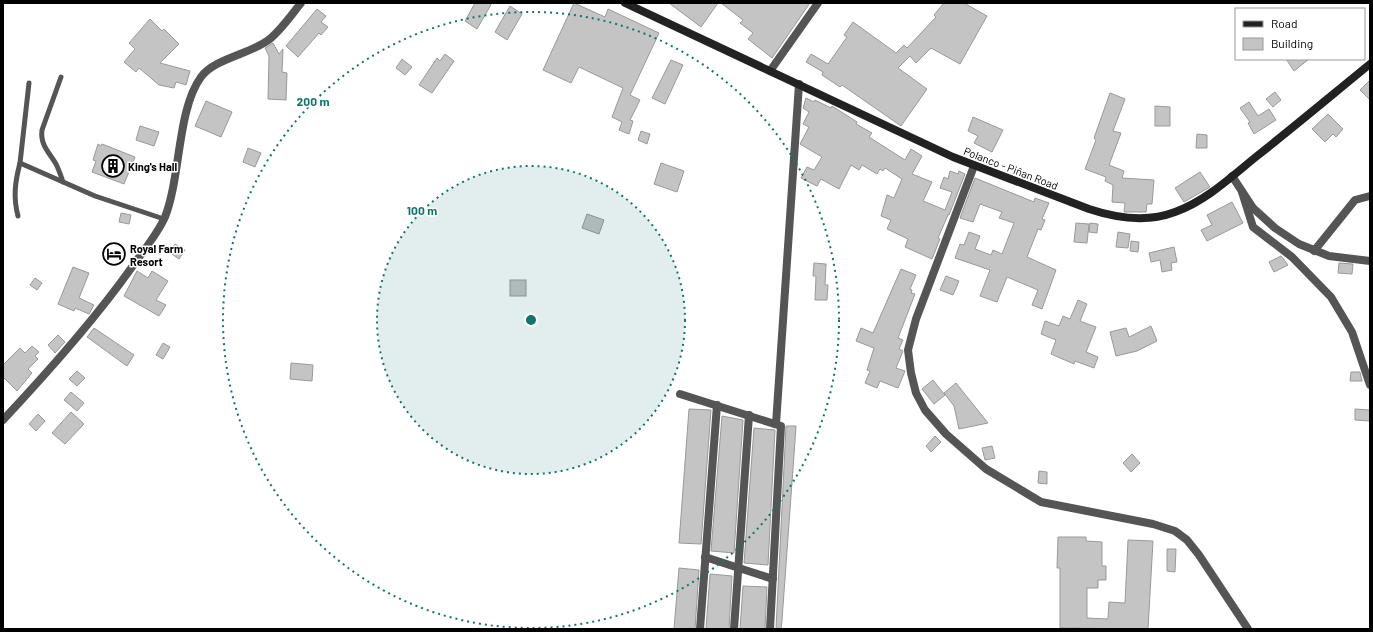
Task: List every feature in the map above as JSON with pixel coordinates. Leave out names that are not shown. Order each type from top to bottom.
[{"type":"main road","name":"Polanco - Piñan Road","points":[[625,3],[974,166],[1089,209],[1111,216],[1134,218],[1152,217],[1174,213],[1211,193],[1370,64]]},
{"type":"street","points":[[3,420],[74,341],[116,289],[164,219],[171,199],[187,108],[201,77],[211,68],[268,41],[302,3]]},
{"type":"street","points":[[770,71],[818,3]]},
{"type":"street","points":[[776,424],[799,84]]},
{"type":"street","points":[[974,166],[916,319],[908,350],[908,362],[916,393],[925,410],[946,434],[986,469],[1025,494],[1041,502],[1153,524],[1175,531],[1187,540],[1199,555],[1248,629]]},
{"type":"street","points":[[1232,176],[1253,208],[1275,228],[1298,244],[1329,256],[1370,261]]},
{"type":"street","points":[[1242,192],[1253,227],[1292,257],[1331,297],[1352,332],[1370,385]]},
{"type":"street","points":[[1314,251],[1356,200],[1370,196]]},
{"type":"street","points":[[680,394],[781,426],[774,579],[770,629]]},
{"type":"street","points":[[700,629],[717,405]]},
{"type":"street","points":[[734,629],[749,415]]},
{"type":"street","points":[[705,557],[774,579]]},
{"type":"lane","points":[[61,77],[42,130],[41,137],[42,144],[56,165],[63,182]]},
{"type":"lane","points":[[18,216],[14,202],[15,184],[20,163],[29,82]]},
{"type":"lane","points":[[20,163],[95,196],[164,219]]},
{"type":"building","points":[[475,3],[492,3],[477,29],[465,21]]},
{"type":"building","points":[[574,3],[605,17],[608,9],[659,33],[630,95],[640,100],[630,120],[633,121],[629,134],[619,130],[622,122],[612,117],[623,88],[579,67],[571,83],[543,70]]},
{"type":"building","points":[[669,3],[718,3],[701,27]]},
{"type":"building","points":[[721,3],[810,3],[772,58],[748,39],[753,33],[740,23],[743,20]]},
{"type":"building","points":[[944,3],[964,3],[987,16],[960,64],[931,48],[916,63],[910,56],[898,68],[927,89],[901,126],[842,85],[840,87],[822,75],[823,72],[806,62],[811,54],[828,64],[847,37],[844,35],[853,22],[896,53],[904,45],[907,48],[936,17],[934,15]]},
{"type":"building","points":[[510,6],[522,14],[507,40],[495,32]]},
{"type":"building","points":[[317,9],[326,16],[321,22],[328,27],[321,35],[319,33],[298,57],[286,46]]},
{"type":"building","points":[[150,19],[162,31],[164,29],[179,44],[160,63],[190,71],[186,85],[176,82],[174,88],[159,85],[139,68],[136,72],[124,62],[135,49],[129,43]]},
{"type":"building","points":[[273,43],[279,54],[283,49],[282,72],[287,73],[286,100],[268,99],[269,56],[265,48]]},
{"type":"building","points":[[445,54],[454,61],[432,93],[419,85],[437,58],[440,61]]},
{"type":"building","points":[[402,59],[412,67],[405,75],[396,68]]},
{"type":"building","points":[[671,60],[683,65],[665,104],[652,98]]},
{"type":"building","points":[[1287,60],[1308,60],[1294,71]]},
{"type":"building","points":[[1370,80],[1370,100],[1360,90]]},
{"type":"building","points":[[1275,92],[1281,100],[1273,107],[1266,99]]},
{"type":"building","points":[[1110,93],[1125,99],[1113,131],[1121,133],[1109,165],[1124,171],[1122,178],[1154,180],[1152,204],[1147,204],[1146,212],[1124,212],[1125,203],[1112,202],[1113,185],[1105,181],[1106,177],[1085,169],[1096,140],[1094,138]]},
{"type":"building","points":[[806,98],[814,102],[815,100],[831,108],[832,106],[857,122],[856,124],[872,133],[869,137],[905,160],[911,149],[922,156],[912,174],[932,182],[923,201],[945,210],[952,192],[940,188],[944,177],[948,179],[950,171],[958,174],[959,171],[965,174],[938,238],[940,239],[932,259],[905,247],[908,239],[887,229],[891,220],[881,216],[887,195],[894,198],[902,179],[885,168],[883,171],[880,169],[877,174],[862,165],[859,170],[851,165],[839,189],[821,179],[817,186],[801,178],[807,167],[814,170],[822,157],[800,144],[809,127],[803,124],[809,112],[803,108]]},
{"type":"building","points":[[206,101],[232,112],[221,137],[195,126]]},
{"type":"building","points":[[1249,102],[1258,116],[1269,109],[1276,120],[1254,134],[1248,123],[1250,122],[1240,108]]},
{"type":"building","points":[[1155,106],[1170,107],[1170,126],[1155,126]]},
{"type":"building","points":[[1328,114],[1343,129],[1336,137],[1333,134],[1325,142],[1312,129]]},
{"type":"building","points":[[973,117],[1003,130],[992,152],[974,143],[978,136],[968,131]]},
{"type":"building","points":[[140,126],[159,132],[154,146],[136,140]]},
{"type":"building","points":[[641,131],[650,134],[647,144],[638,140]]},
{"type":"building","points":[[1197,134],[1207,135],[1207,148],[1196,148]]},
{"type":"building","name":"King's Hall","points":[[98,144],[101,146],[102,144],[135,157],[124,184],[92,172],[96,161],[93,160]]},
{"type":"building","points":[[248,148],[261,153],[255,167],[243,162]]},
{"type":"building","points":[[661,163],[684,171],[677,192],[654,184]]},
{"type":"building","points":[[1200,172],[1210,187],[1184,202],[1175,188]]},
{"type":"building","points":[[975,178],[1034,202],[1035,198],[1049,203],[1042,219],[1045,220],[1041,230],[1038,229],[1027,257],[1056,270],[1042,309],[1032,305],[1038,290],[1007,277],[997,302],[980,296],[990,270],[955,258],[960,244],[964,245],[969,232],[980,236],[975,249],[991,255],[993,250],[1002,254],[1014,223],[999,218],[1002,212],[980,204],[973,222],[960,218]]},
{"type":"building","points":[[1232,202],[1243,223],[1207,241],[1201,230],[1212,225],[1207,215]]},
{"type":"building","points":[[121,213],[131,215],[129,224],[119,222]]},
{"type":"building","points":[[587,214],[604,220],[599,234],[582,228]]},
{"type":"building","points":[[1076,223],[1089,224],[1087,243],[1074,242]]},
{"type":"building","points":[[1090,223],[1098,224],[1097,233],[1089,232]]},
{"type":"building","points":[[1118,232],[1130,234],[1128,248],[1116,247]]},
{"type":"building","points":[[1131,241],[1139,242],[1138,252],[1130,251]]},
{"type":"building","points":[[175,244],[185,250],[179,259],[169,252]]},
{"type":"building","points":[[1174,247],[1177,262],[1171,263],[1172,270],[1162,272],[1160,260],[1151,262],[1149,253]]},
{"type":"building","points":[[1281,256],[1288,265],[1274,272],[1269,262]]},
{"type":"building","points":[[814,263],[826,264],[825,285],[828,285],[827,300],[815,300],[816,276],[813,276]]},
{"type":"building","points":[[1339,263],[1353,264],[1352,274],[1338,273]]},
{"type":"building","points":[[73,267],[89,273],[79,298],[94,305],[89,314],[75,308],[74,311],[58,304]]},
{"type":"building","points":[[901,269],[916,275],[910,289],[912,290],[911,293],[915,294],[898,338],[903,340],[899,349],[903,351],[896,368],[905,371],[898,388],[880,381],[877,388],[865,383],[870,371],[867,370],[874,348],[856,341],[861,328],[873,333]]},
{"type":"building","points":[[137,271],[148,278],[152,271],[168,281],[156,300],[166,305],[159,316],[124,296]]},
{"type":"building","points":[[946,276],[959,281],[953,295],[940,290]]},
{"type":"building","points":[[35,278],[42,283],[37,290],[30,285]]},
{"type":"building","points":[[510,280],[526,280],[526,296],[510,296]]},
{"type":"building","points":[[1078,300],[1087,304],[1080,321],[1096,327],[1086,352],[1098,357],[1094,368],[1075,361],[1074,364],[1051,354],[1056,340],[1041,334],[1045,321],[1059,326],[1063,316],[1070,319]]},
{"type":"building","points":[[1151,326],[1157,341],[1137,351],[1116,356],[1110,332],[1126,328],[1129,337]]},
{"type":"building","points":[[94,328],[134,355],[127,366],[87,337]]},
{"type":"building","points":[[58,335],[65,342],[55,353],[48,345]]},
{"type":"building","points":[[163,343],[170,347],[163,359],[156,355]]},
{"type":"building","points":[[32,346],[39,352],[35,356],[38,359],[28,369],[32,373],[17,391],[3,377],[3,365],[20,348],[25,353]]},
{"type":"building","points":[[291,363],[313,365],[312,381],[290,379]]},
{"type":"building","points":[[77,371],[85,378],[77,386],[69,379]]},
{"type":"building","points":[[1351,372],[1360,372],[1362,381],[1350,381]]},
{"type":"building","points":[[933,380],[945,395],[934,404],[922,389]]},
{"type":"building","points":[[956,383],[988,423],[959,429],[954,406],[944,393]]},
{"type":"building","points":[[71,392],[84,403],[77,411],[64,400]]},
{"type":"building","points":[[689,409],[711,410],[701,544],[679,543]]},
{"type":"building","points":[[1355,409],[1370,410],[1370,421],[1355,420]]},
{"type":"building","points":[[71,412],[84,424],[65,444],[52,433]]},
{"type":"building","points":[[38,414],[45,421],[36,431],[29,424]]},
{"type":"building","points":[[722,416],[743,420],[734,553],[711,551]]},
{"type":"building","points":[[786,426],[796,426],[782,620],[781,629],[776,629]]},
{"type":"building","points":[[754,428],[775,430],[768,565],[744,563]]},
{"type":"building","points":[[935,436],[941,442],[931,452],[926,446]]},
{"type":"building","points":[[992,446],[995,458],[985,460],[982,448]]},
{"type":"building","points":[[1132,454],[1140,463],[1131,472],[1123,463]]},
{"type":"building","points":[[1039,471],[1047,472],[1047,484],[1038,483]]},
{"type":"building","points":[[1058,537],[1086,537],[1086,541],[1102,542],[1102,566],[1106,566],[1106,580],[1098,580],[1098,588],[1087,588],[1087,618],[1108,619],[1109,602],[1125,603],[1128,540],[1153,541],[1148,629],[1060,628],[1060,568],[1057,568]]},
{"type":"building","points":[[1167,549],[1176,549],[1175,572],[1167,571]]},
{"type":"building","points":[[679,568],[699,570],[695,629],[674,629]]},
{"type":"building","points":[[710,574],[732,576],[729,629],[706,629]]},
{"type":"building","points":[[743,586],[767,587],[765,629],[740,629]]},
{"type":"place","name":"King's Hall","points":[[113,166]]},
{"type":"place","name":"Royal Farm Resort","points":[[114,254]]}]
